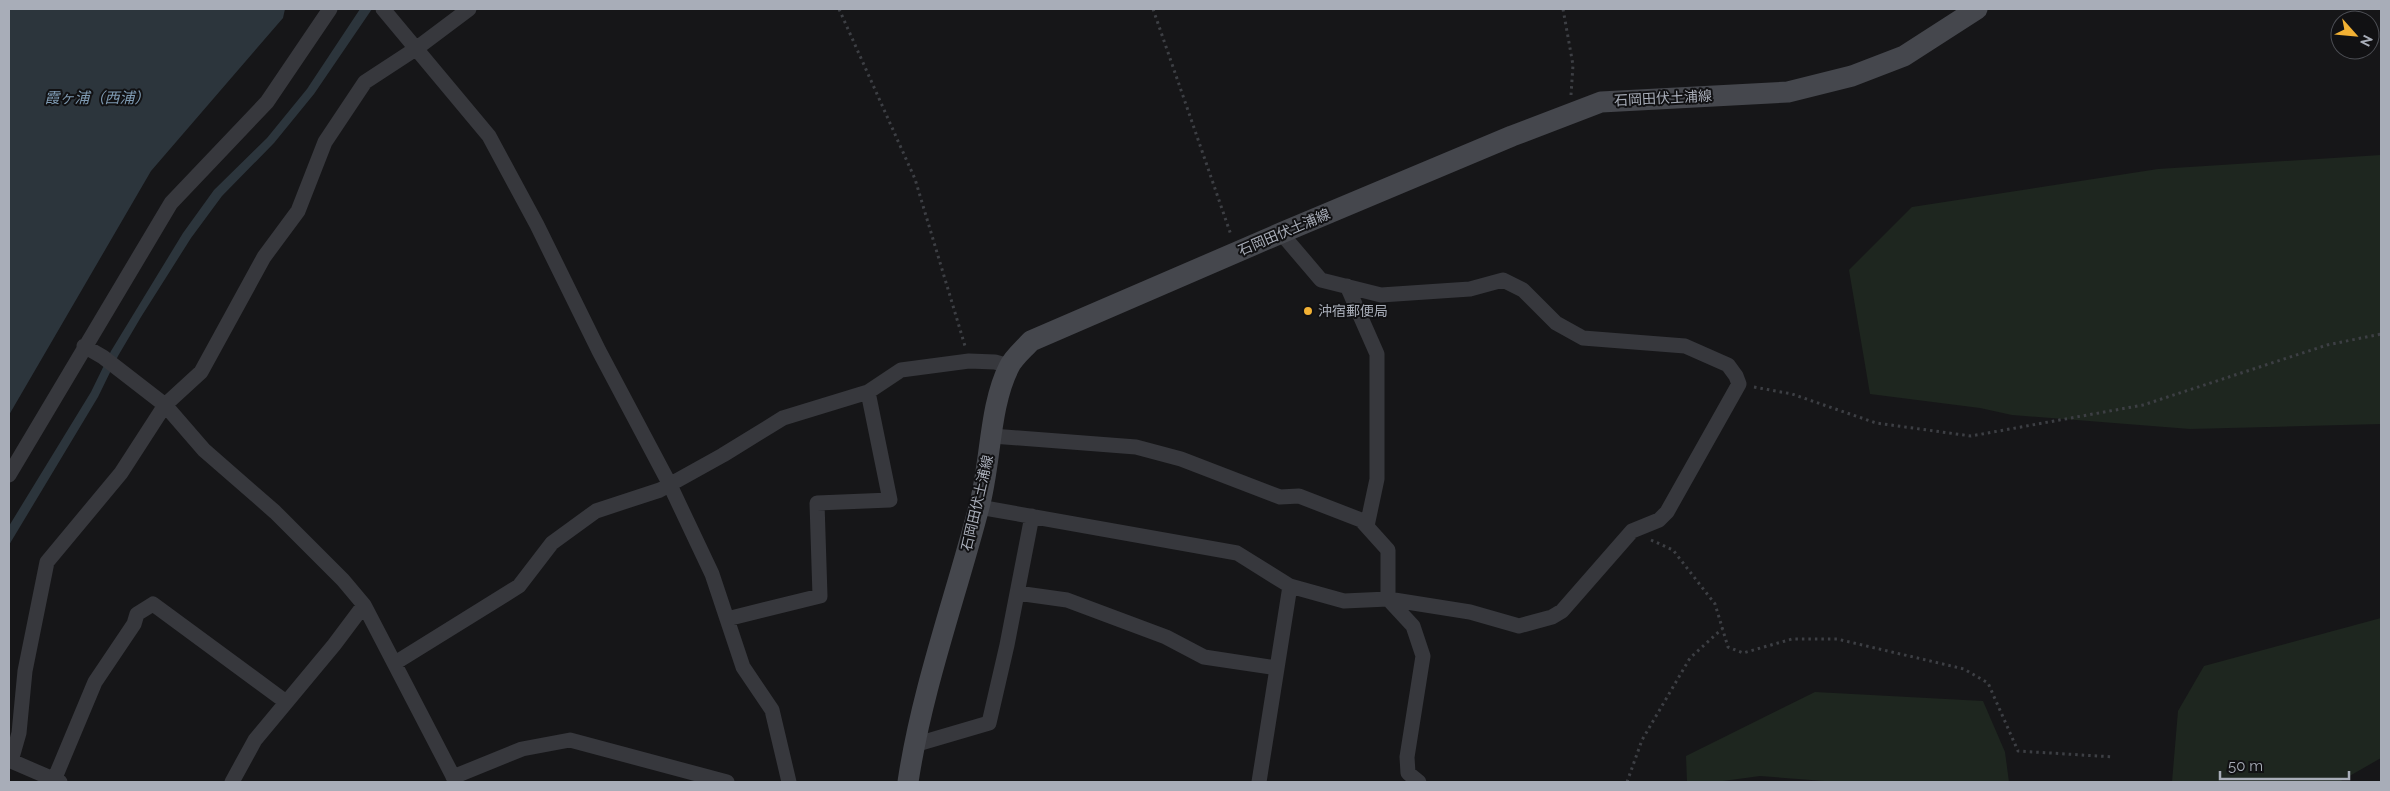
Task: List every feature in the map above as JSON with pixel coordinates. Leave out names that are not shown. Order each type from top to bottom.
[{"type":"main road","name":"石岡田伏土浦線","points":[[908,782],[914,745],[947,618],[979,507],[998,398],[1009,366],[1031,341],[1281,233],[1601,102],[1788,92],[1852,76],[1904,56],[1977,9]]},
{"type":"street","points":[[9,475],[84,346],[171,203],[267,102],[330,9]]},
{"type":"street","points":[[383,9],[489,136],[669,483],[712,574],[743,667],[772,710],[789,782]]},
{"type":"street","points":[[286,702],[153,604],[137,614],[134,624],[96,682],[57,781],[31,777],[10,761],[19,733],[25,671],[47,562],[121,473],[166,405],[201,372],[264,257],[298,211],[326,142],[365,82],[417,48],[469,9]]},
{"type":"street","points":[[979,507],[1237,553],[1290,586],[1344,601],[1388,599],[1470,612],[1519,626],[1552,617],[1562,611],[1632,532],[1659,520],[1667,512],[1739,384],[1728,365],[1685,346],[1583,338],[1556,323],[1523,290],[1503,280],[1470,289],[1381,295],[1321,280],[1281,233]]},
{"type":"street","points":[[1347,286],[1377,354],[1377,479],[1367,526]]},
{"type":"street","points":[[84,346],[103,357],[166,405],[204,450],[275,512],[343,580],[364,605],[454,780],[522,749],[570,740],[727,782]]},
{"type":"street","points":[[395,663],[519,586],[552,543],[596,511],[660,490],[669,483],[723,456],[783,418],[868,392],[901,370],[969,361],[995,362],[1009,366]]},
{"type":"street","points":[[727,619],[820,596],[817,503],[890,500],[868,392]]},
{"type":"street","points":[[992,436],[1136,447],[1181,459],[1280,496],[1299,496],[1361,520],[1388,550],[1388,599],[1412,626],[1423,656],[1406,758],[1408,772],[1419,782]]},
{"type":"street","points":[[914,745],[988,723],[1032,516]]},
{"type":"street","points":[[1259,782],[1290,586]]},
{"type":"street","points":[[1017,593],[1067,600],[1166,637],[1204,657],[1277,668]]},
{"type":"street","points":[[232,782],[255,740],[334,645],[364,605]]},
{"type":"path","points":[[839,9],[915,179],[969,361]]},
{"type":"path","points":[[1153,9],[1237,252]]},
{"type":"path","points":[[1563,9],[1573,65],[1569,114]]},
{"type":"path","points":[[1739,384],[1792,394],[1876,423],[1971,436],[2143,405],[2327,345],[2381,334]]},
{"type":"path","points":[[1632,532],[1673,550],[1714,604],[1728,647],[1743,653],[1792,639],[1838,639],[1964,669],[1988,683],[2018,751],[2114,757]]},
{"type":"path","points":[[1627,782],[1642,740],[1690,658],[1723,628]]},
{"type":"shaded area","points":[[2381,155],[2381,424],[2190,429],[2012,415],[1980,408],[1870,394],[1849,270],[1912,207],[2158,169]]},
{"type":"shaded area","points":[[2381,618],[2381,758],[2339,782],[2172,782],[2178,711],[2204,666]]},
{"type":"shaded area","points":[[1815,692],[1983,701],[2005,752],[2009,782],[1837,782],[1760,776],[1716,782],[1687,782],[1686,756]]},
{"type":"water","name":"霞ヶ浦（西浦）","points":[[9,9],[285,9],[283,18],[151,171],[9,415]]},
{"type":"water","points":[[360,9],[372,9],[314,94],[274,143],[222,196],[191,238],[141,317],[118,356],[98,397],[9,545],[9,526],[91,392],[111,351],[183,233],[214,190],[267,138],[307,89]]},
{"type":"place","name":"沖宿郵便局","points":[[1308,311]]}]
